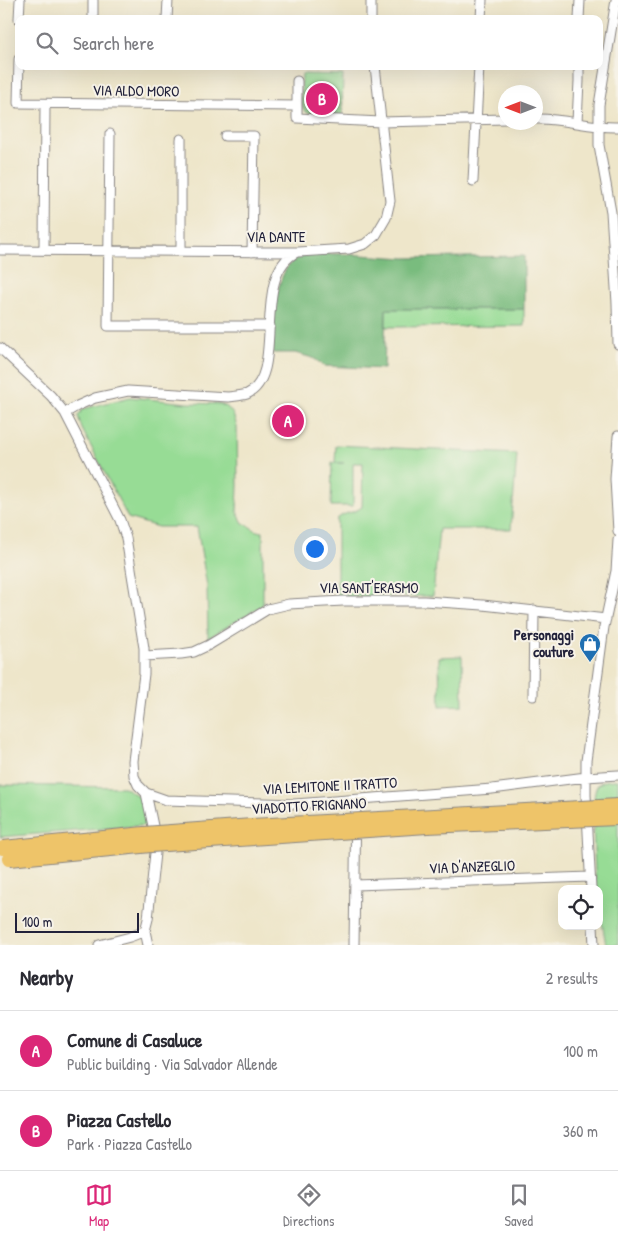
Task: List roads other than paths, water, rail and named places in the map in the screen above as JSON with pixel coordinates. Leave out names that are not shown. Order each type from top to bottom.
[{"type":"highway","name":"VIADOTTO FRIGNANO","points":[[618,806],[144,834],[6,853],[427,826],[618,818]]},
{"type":"street","points":[[19,15],[20,0]]},
{"type":"street","points":[[93,0],[93,15]]},
{"type":"street","points":[[167,15],[168,0]]},
{"type":"street","points":[[371,0],[371,15]]},
{"type":"street","points":[[482,0],[482,15]]},
{"type":"street","points":[[579,15],[580,0]]},
{"type":"street","points":[[616,0],[603,76],[600,105],[600,145],[611,212],[618,344]]},
{"type":"street","name":"VIA ALDO MORO","points":[[19,70],[18,103],[297,106]]},
{"type":"street","name":"VIA DANTE","points":[[0,250],[298,252],[359,246],[370,240],[382,227],[388,211],[390,192],[375,70]]},
{"type":"street","points":[[473,181],[479,70]]},
{"type":"street","points":[[577,122],[579,70]]},
{"type":"street","points":[[297,81],[297,118],[381,122],[498,119]]},
{"type":"street","points":[[44,249],[45,104]]},
{"type":"street","points":[[543,120],[577,122],[600,128],[618,127]]},
{"type":"street","points":[[110,134],[108,326],[270,326]]},
{"type":"street","points":[[225,136],[254,136],[252,252]]},
{"type":"street","points":[[181,139],[181,250]]},
{"type":"street","points":[[65,413],[95,398],[128,391],[219,397],[247,394],[256,385],[266,364],[272,291],[277,274],[286,260],[298,252]]},
{"type":"street","points":[[0,348],[51,396],[65,413],[120,520],[144,648],[144,674],[133,761],[134,776],[138,785],[146,793],[154,826]]},
{"type":"street","points":[[618,436],[615,479],[618,530]]},
{"type":"street","points":[[591,885],[586,762],[606,619],[616,571],[618,540]]},
{"type":"street","name":"VIA SANT'ERASMO","points":[[144,656],[194,652],[209,646],[268,609],[289,604],[336,601],[424,601],[482,604],[606,619]]},
{"type":"street","points":[[533,696],[534,610]]},
{"type":"street","name":"VIA LEMITONE II TRATTO","points":[[146,793],[166,800],[295,804],[492,789],[586,777],[618,775]]},
{"type":"street","points":[[354,945],[356,800]]},
{"type":"street","points":[[148,945],[145,931],[155,853]]},
{"type":"street","name":"VIA D'ANZEGLIO","points":[[355,885],[590,877]]},
{"type":"street","points":[[593,930],[594,945]]},
{"type":"street","points":[[99,945],[145,931]]},
{"type":"place","name":"Piazza Castello","points":[[322,99]]},
{"type":"place","name":"Comune di Casaluce","points":[[288,421]]},
{"type":"place","name":"Personaggi couture","points":[[590,663]]}]
